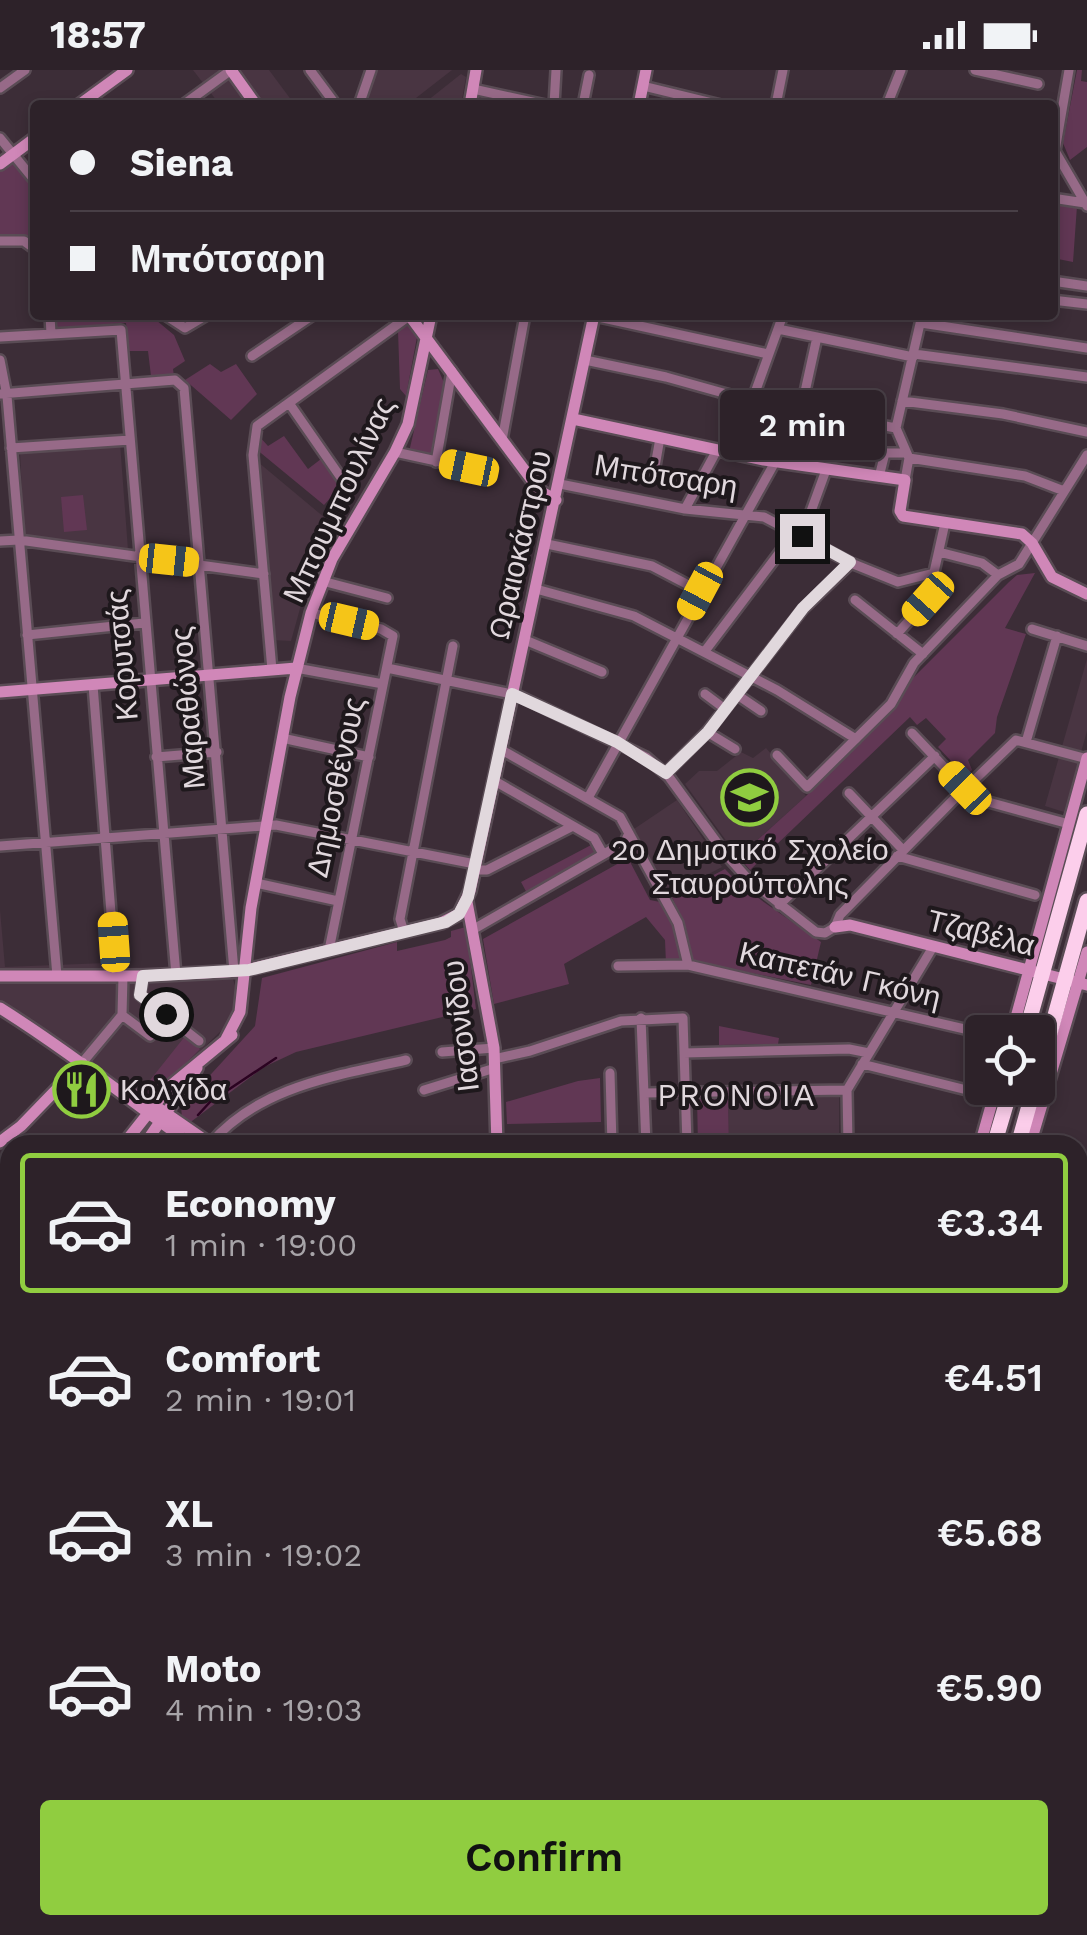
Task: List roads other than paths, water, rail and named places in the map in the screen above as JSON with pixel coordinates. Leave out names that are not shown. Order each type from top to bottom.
[{"type":"highway","points":[[1029,1015],[1036,973],[1087,814]]},
{"type":"highway","points":[[1055,1035],[1077,983],[1087,901]]},
{"type":"highway","points":[[997,1135],[1006,1105]]},
{"type":"highway","points":[[1021,1135],[1029,1105]]},
{"type":"street","points":[[0,88],[25,70]]},
{"type":"street","points":[[86,100],[127,70]]},
{"type":"street","points":[[190,100],[231,70],[252,100]]},
{"type":"street","points":[[310,70],[332,100]]},
{"type":"street","points":[[361,100],[371,70]]},
{"type":"street","points":[[471,100],[476,70]]},
{"type":"street","points":[[551,100],[556,70]]},
{"type":"street","points":[[640,100],[646,70]]},
{"type":"street","points":[[777,100],[784,70]]},
{"type":"street","points":[[889,100],[901,70]]},
{"type":"street","points":[[975,70],[1038,84]]},
{"type":"street","points":[[1058,129],[1069,70]]},
{"type":"street","points":[[584,100],[589,75]]},
{"type":"street","points":[[643,86],[700,100]]},
{"type":"street","points":[[473,89],[526,100]]},
{"type":"street","points":[[0,138],[30,175]]},
{"type":"street","points":[[0,164],[30,142]]},
{"type":"street","points":[[1058,158],[1086,204]]},
{"type":"street","points":[[1058,201],[1086,204]]},
{"type":"street","points":[[0,241],[24,241],[30,245]]},
{"type":"street","points":[[1058,282],[1087,286]]},
{"type":"street","points":[[1058,301],[1087,304]]},
{"type":"street","points":[[0,337],[51,334],[50,320]]},
{"type":"street","points":[[173,320],[185,328],[199,320]]},
{"type":"street","points":[[252,356],[306,320]]},
{"type":"street","points":[[272,670],[254,438],[258,426],[403,320]]},
{"type":"street","points":[[414,320],[542,493],[556,500]]},
{"type":"street","name":"Μπουμπουλίνας","points":[[200,1064],[237,1030],[245,1013],[242,971],[296,668],[322,581],[395,452],[411,416],[430,320]]},
{"type":"street","points":[[502,440],[524,320]]},
{"type":"street","name":"Ωραιοκάστρου","points":[[466,902],[593,320]]},
{"type":"street","points":[[616,320],[768,354]]},
{"type":"street","points":[[685,509],[752,401],[781,320]]},
{"type":"street","points":[[922,320],[896,428],[908,456],[900,514],[1019,532],[1032,543],[1052,577],[1087,594]]},
{"type":"street","points":[[928,320],[1087,348]]},
{"type":"street","points":[[778,328],[913,355],[1087,377]]},
{"type":"street","name":"Κορυτσάς","points":[[51,334],[120,330],[176,976]]},
{"type":"street","points":[[588,798],[802,411],[817,337]]},
{"type":"street","points":[[0,360],[12,448],[57,976]]},
{"type":"street","points":[[585,360],[752,401],[896,428]]},
{"type":"street","name":"Μπουμπουλίνας","points":[[436,462],[452,371]]},
{"type":"street","name":"Μαραθώνος","points":[[125,383],[175,380],[186,392],[224,828],[242,971]]},
{"type":"street","points":[[3,393],[125,383]]},
{"type":"street","points":[[902,401],[984,411],[1087,432]]},
{"type":"street","points":[[289,402],[346,485]]},
{"type":"street","points":[[573,420],[774,462],[905,480]]},
{"type":"street","points":[[654,472],[660,438]]},
{"type":"street","points":[[12,448],[130,440]]},
{"type":"street","points":[[395,452],[469,468]]},
{"type":"street","points":[[878,477],[885,452],[1025,476],[1064,492]]},
{"type":"street","points":[[778,755],[807,787],[856,740],[891,704],[911,666],[922,654],[998,576],[1016,567],[1087,455]]},
{"type":"street","points":[[705,651],[799,534],[826,470]]},
{"type":"street","name":"Μπότσαρη","points":[[560,484],[685,509],[764,517],[898,582],[934,573]]},
{"type":"street","points":[[897,634],[928,599],[945,523]]},
{"type":"street","points":[[0,541],[18,540],[264,574]]},
{"type":"street","points":[[547,544],[652,566],[700,591]]},
{"type":"street","points":[[939,552],[982,562],[998,576]]},
{"type":"street","points":[[386,668],[512,694],[617,742],[666,773],[708,732],[803,608],[850,562]]},
{"type":"street","points":[[322,581],[387,598]]},
{"type":"street","points":[[536,589],[634,616],[750,675],[856,740]]},
{"type":"street","points":[[855,600],[922,654]]},
{"type":"street","name":"Δημοσθένους","points":[[312,613],[392,634],[329,950]]},
{"type":"street","points":[[27,634],[144,623]]},
{"type":"street","points":[[1032,629],[1087,646]]},
{"type":"street","points":[[836,927],[840,915],[900,853],[962,791],[1021,741],[1057,636]]},
{"type":"street","points":[[525,640],[602,672]]},
{"type":"street","points":[[404,932],[400,919],[453,646]]},
{"type":"street","points":[[0,692],[296,668],[383,684]]},
{"type":"street","points":[[9,1135],[82,1063],[122,1015],[93,684]]},
{"type":"street","points":[[705,694],[725,709]]},
{"type":"street","points":[[736,694],[762,711]]},
{"type":"street","points":[[708,732],[736,749]]},
{"type":"street","points":[[912,733],[962,791],[1070,824]]},
{"type":"street","points":[[282,738],[369,757]]},
{"type":"street","points":[[1019,1015],[1036,973],[1087,759],[1021,741]]},
{"type":"street","points":[[500,748],[619,817],[680,930],[688,965]]},
{"type":"street","points":[[156,757],[217,752]]},
{"type":"street","points":[[779,905],[935,756]]},
{"type":"street","name":"Τζαβέλα","points":[[666,773],[733,863],[816,932],[850,926],[1077,983]]},
{"type":"street","points":[[493,780],[596,840],[604,854]]},
{"type":"street","points":[[849,794],[872,816],[900,853],[1036,895]]},
{"type":"street","points":[[0,846],[296,826],[488,870],[573,826]]},
{"type":"street","points":[[474,930],[626,842],[630,835]]},
{"type":"street","points":[[256,882],[338,901]]},
{"type":"street","points":[[0,976],[176,976],[242,971],[450,920],[466,902]]},
{"type":"street","name":"Ιασονίδου","points":[[466,902],[494,1058],[498,1135]]},
{"type":"street","points":[[848,1135],[847,1090],[933,947]]},
{"type":"street","points":[[1033,1135],[1087,952]]},
{"type":"street","name":"Καπετάν Γκόνη","points":[[618,966],[688,965],[965,1030]]},
{"type":"street","points":[[143,976],[140,995],[200,1042]]},
{"type":"street","points":[[1,1008],[151,1109],[181,1135]]},
{"type":"street","points":[[122,1015],[150,1036]]},
{"type":"street","points":[[641,1018],[646,1135]]},
{"type":"street","points":[[424,1090],[494,1058],[543,1047],[622,1021],[683,1018],[687,1135]]},
{"type":"street","points":[[684,1053],[850,1049],[869,1053]]},
{"type":"street","points":[[442,1052],[494,1058]]},
{"type":"street","points":[[219,1135],[234,1119],[270,1098],[312,1082],[406,1060]]},
{"type":"street","points":[[131,1135],[174,1082],[200,1064]]},
{"type":"street","points":[[152,1135],[200,1064]]},
{"type":"street","points":[[862,1064],[965,1090]]},
{"type":"street","points":[[610,1073],[612,1135]]},
{"type":"street","points":[[644,1093],[847,1090]]},
{"type":"street","points":[[983,1135],[991,1105]]},
{"type":"street","points":[[164,1119],[193,1135]]},
{"type":"waterway","points":[[198,1115],[210,1102],[276,1058]]},
{"type":"place","name":"2ο Δημοτικό Σχολείο Σταυρούπολης","points":[[750,798]]},
{"type":"place","name":"Κολχίδα","points":[[81,1090]]},
{"type":"district","name":"PRONOIA","points":[[737,1095]]}]
